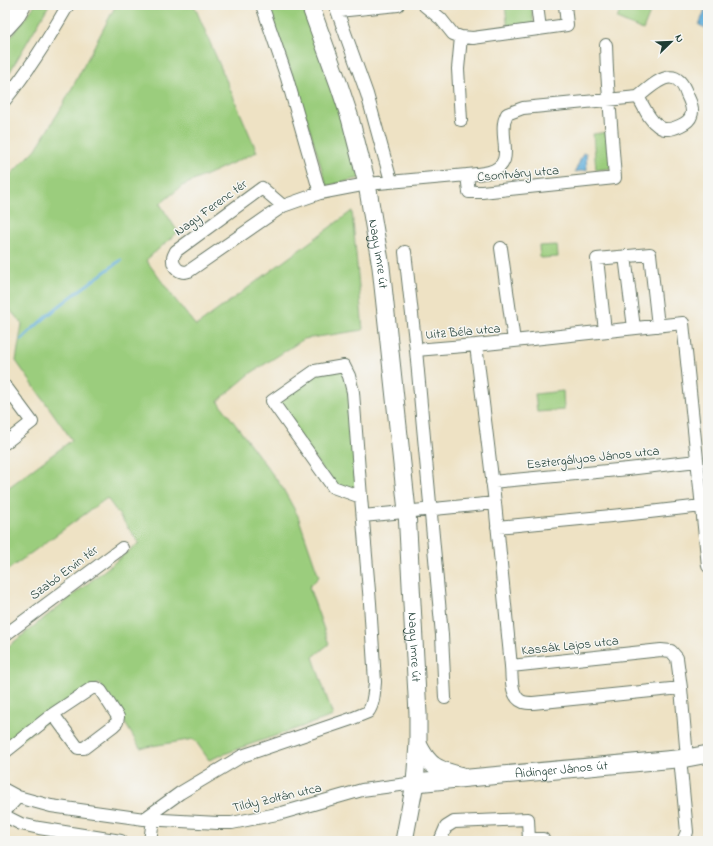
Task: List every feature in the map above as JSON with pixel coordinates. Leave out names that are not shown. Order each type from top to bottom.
[{"type":"street","points":[[5,28],[22,5]]},
{"type":"street","points":[[5,100],[22,78],[52,33],[68,5]]},
{"type":"street","points":[[262,5],[287,78],[320,193]]},
{"type":"street","name":"Nagy Imre út","points":[[310,5],[350,118],[367,184],[381,267],[407,511],[418,714],[418,744],[415,783],[404,841]]},
{"type":"street","points":[[391,181],[367,94],[336,8],[398,5]]},
{"type":"street","points":[[424,5],[441,19],[453,34],[461,37],[473,38],[567,25],[565,5]]},
{"type":"street","points":[[537,5],[540,29]]},
{"type":"street","points":[[461,37],[458,69],[461,120]]},
{"type":"street","points":[[606,45],[609,100]]},
{"type":"street","points":[[467,175],[490,172],[499,168],[506,156],[504,121],[507,114],[523,108],[638,97],[659,80],[670,77],[680,81],[685,87],[693,110],[691,117],[687,122],[677,127],[666,129],[657,126],[638,97]]},
{"type":"street","name":"Csontváry utca","points":[[367,184],[467,175],[469,192],[482,192],[615,178],[609,100]]},
{"type":"street","name":"Nagy Ferenc tér","points":[[283,206],[262,188],[176,251],[173,258],[174,265],[177,269],[184,273],[189,271],[283,206],[320,193],[367,184]]},
{"type":"street","name":"Uitz Béla utca","points":[[501,248],[514,341]]},
{"type":"street","name":"Nagy Imre út","points":[[404,252],[416,350],[442,634],[445,698]]},
{"type":"street","points":[[606,331],[598,259],[625,256],[650,254],[658,326]]},
{"type":"street","points":[[625,256],[634,328]]},
{"type":"street","name":"Uitz Béla utca","points":[[416,350],[683,323],[697,461]]},
{"type":"street","points":[[476,345],[495,502],[511,666]]},
{"type":"street","points":[[150,841],[148,819],[180,793],[242,756],[351,719],[370,710],[374,695],[375,682],[370,602],[353,392],[349,376],[344,366],[315,371],[272,401],[333,487],[361,497]]},
{"type":"street","points":[[5,387],[32,422],[5,443]]},
{"type":"street","points":[[697,461],[708,566]]},
{"type":"street","name":"Esztergályos János utca","points":[[492,482],[621,470],[697,461]]},
{"type":"street","points":[[363,516],[495,502]]},
{"type":"street","points":[[497,527],[702,506]]},
{"type":"street","name":"Szabó Ervin tér","points":[[5,635],[122,548]]},
{"type":"street","name":"Kassák Lajos utca","points":[[681,688],[524,703],[517,698],[514,691],[511,666],[661,650],[671,651],[677,658],[681,688],[687,827],[687,832],[683,841]]},
{"type":"street","points":[[5,752],[53,714],[92,688],[97,688],[101,691],[118,717],[118,722],[84,748],[78,748],[53,714]]},
{"type":"street","points":[[418,744],[429,762],[446,771],[469,778]]},
{"type":"street","name":"Aidinger János út","points":[[415,783],[684,758],[708,754]]},
{"type":"street","name":"Tildy Zoltán utca","points":[[5,790],[18,797],[51,806],[148,819],[232,823],[282,813],[362,790],[415,783]]},
{"type":"street","points":[[5,811],[18,797]]},
{"type":"street","points":[[5,816],[21,824],[39,828],[121,841]]},
{"type":"street","points":[[440,841],[446,827],[454,822],[528,819],[529,840],[543,839]]},
{"type":"green space","points":[[35,5],[49,5],[5,80],[5,45]]},
{"type":"green space","points":[[116,5],[194,5],[257,152],[182,186],[160,204],[178,232],[146,260],[196,326],[352,211],[363,330],[304,339],[251,373],[218,401],[282,487],[298,516],[319,577],[309,587],[329,644],[313,657],[333,716],[209,760],[194,739],[140,748],[99,683],[5,752],[5,715],[7,713],[5,710],[5,649],[139,543],[107,498],[5,572],[5,490],[72,440],[16,361],[22,324],[5,304],[5,180],[36,149],[63,105]]},
{"type":"green space","points":[[267,5],[303,5],[348,137],[360,178],[327,186],[298,91]]},
{"type":"green space","points":[[505,5],[531,5],[534,25],[508,29]]},
{"type":"green space","points":[[622,5],[653,5],[643,30],[617,19]]},
{"type":"green space","points":[[608,132],[612,168],[596,170],[593,134]]},
{"type":"green space","points":[[557,245],[558,257],[540,258],[539,246]]},
{"type":"green space","points":[[343,367],[348,376],[360,495],[334,486],[274,401],[315,372]]},
{"type":"green space","points":[[563,391],[564,410],[537,412],[535,394]]},
{"type":"water","points":[[708,5],[708,29],[699,25]]},
{"type":"water","points":[[583,153],[586,153],[587,170],[575,172]]},
{"type":"waterway","points":[[22,339],[58,307],[121,260]]}]
